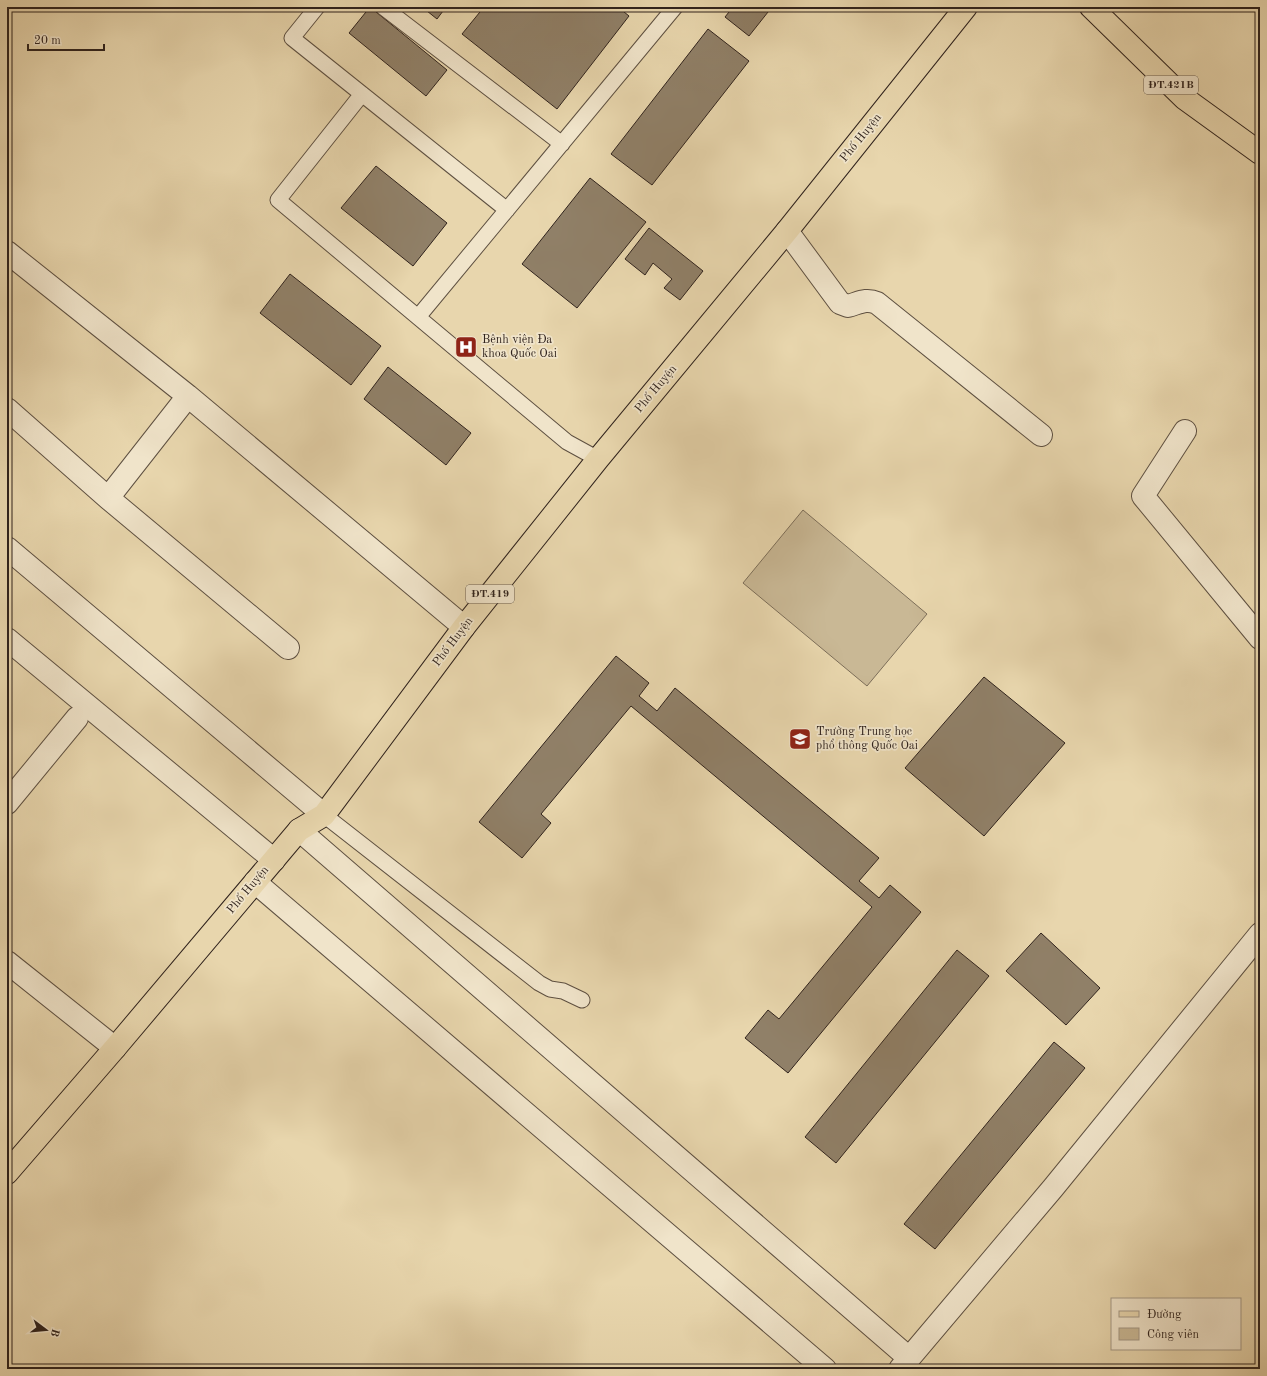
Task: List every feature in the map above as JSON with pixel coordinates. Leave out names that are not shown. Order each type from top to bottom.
[{"type":"main road","name":"Phố Huyện","points":[[7,1173],[115,1048],[299,830],[324,815],[464,627],[598,459],[787,231],[966,7]]},
{"type":"main road","name":"ĐT.421B","points":[[1091,7],[1184,98],[1260,153]]},
{"type":"street","points":[[787,231],[840,303],[848,306],[863,301],[873,301],[877,303],[1041,435]]},
{"type":"street","points":[[7,252],[188,396],[464,627]]},
{"type":"street","points":[[108,498],[188,396]]},
{"type":"street","points":[[7,409],[108,498],[288,648]]},
{"type":"street","points":[[1185,431],[1143,496],[1260,638]]},
{"type":"street","points":[[7,548],[324,815]]},
{"type":"street","points":[[7,639],[274,860]]},
{"type":"street","points":[[7,803],[77,718]]},
{"type":"street","points":[[299,830],[905,1364],[1053,1188],[1260,934]]},
{"type":"street","points":[[255,882],[825,1369]]},
{"type":"street","points":[[7,962],[115,1048]]},
{"type":"lane","points":[[317,7],[292,38],[507,210]]},
{"type":"lane","points":[[383,7],[562,144]]},
{"type":"lane","points":[[418,317],[675,7]]},
{"type":"lane","points":[[362,94],[278,200],[567,442],[598,459]]},
{"type":"lane","points":[[324,815],[539,984],[550,989],[563,991],[582,1000]]},
{"type":"green space","points":[[803,510],[927,614],[867,686],[743,583]]},
{"type":"building","points":[[370,7],[447,70],[426,96],[349,33]]},
{"type":"building","points":[[422,7],[446,7],[437,19]]},
{"type":"building","points":[[484,7],[618,7],[629,16],[557,109],[462,34]]},
{"type":"building","points":[[733,7],[772,7],[749,36],[725,17]]},
{"type":"building","points":[[708,29],[749,61],[652,185],[611,154]]},
{"type":"building","points":[[376,166],[447,223],[413,266],[341,208]]},
{"type":"building","points":[[590,178],[646,222],[577,308],[522,264]]},
{"type":"building","points":[[649,228],[703,271],[680,300],[664,288],[672,279],[653,263],[645,275],[625,259]]},
{"type":"building","points":[[290,274],[381,346],[351,385],[260,313]]},
{"type":"building","points":[[388,367],[471,433],[446,465],[364,399]]},
{"type":"building","points":[[616,656],[649,683],[639,696],[657,711],[675,688],[879,858],[859,881],[879,898],[890,885],[921,912],[788,1073],[745,1038],[768,1010],[779,1019],[872,907],[631,706],[541,814],[551,823],[522,858],[479,822]]},
{"type":"building","points":[[984,677],[1065,743],[984,836],[905,768]]},
{"type":"building","points":[[1041,933],[1100,988],[1066,1025],[1006,971]]},
{"type":"building","points":[[957,950],[989,976],[836,1163],[805,1137]]},
{"type":"building","points":[[1054,1042],[1085,1068],[935,1249],[904,1224]]},
{"type":"place","name":"Bệnh viện Đa khoa Quốc Oai","points":[[466,347]]},
{"type":"place","name":"Trường Trung học phổ thông Quốc Oai","points":[[800,739]]}]
